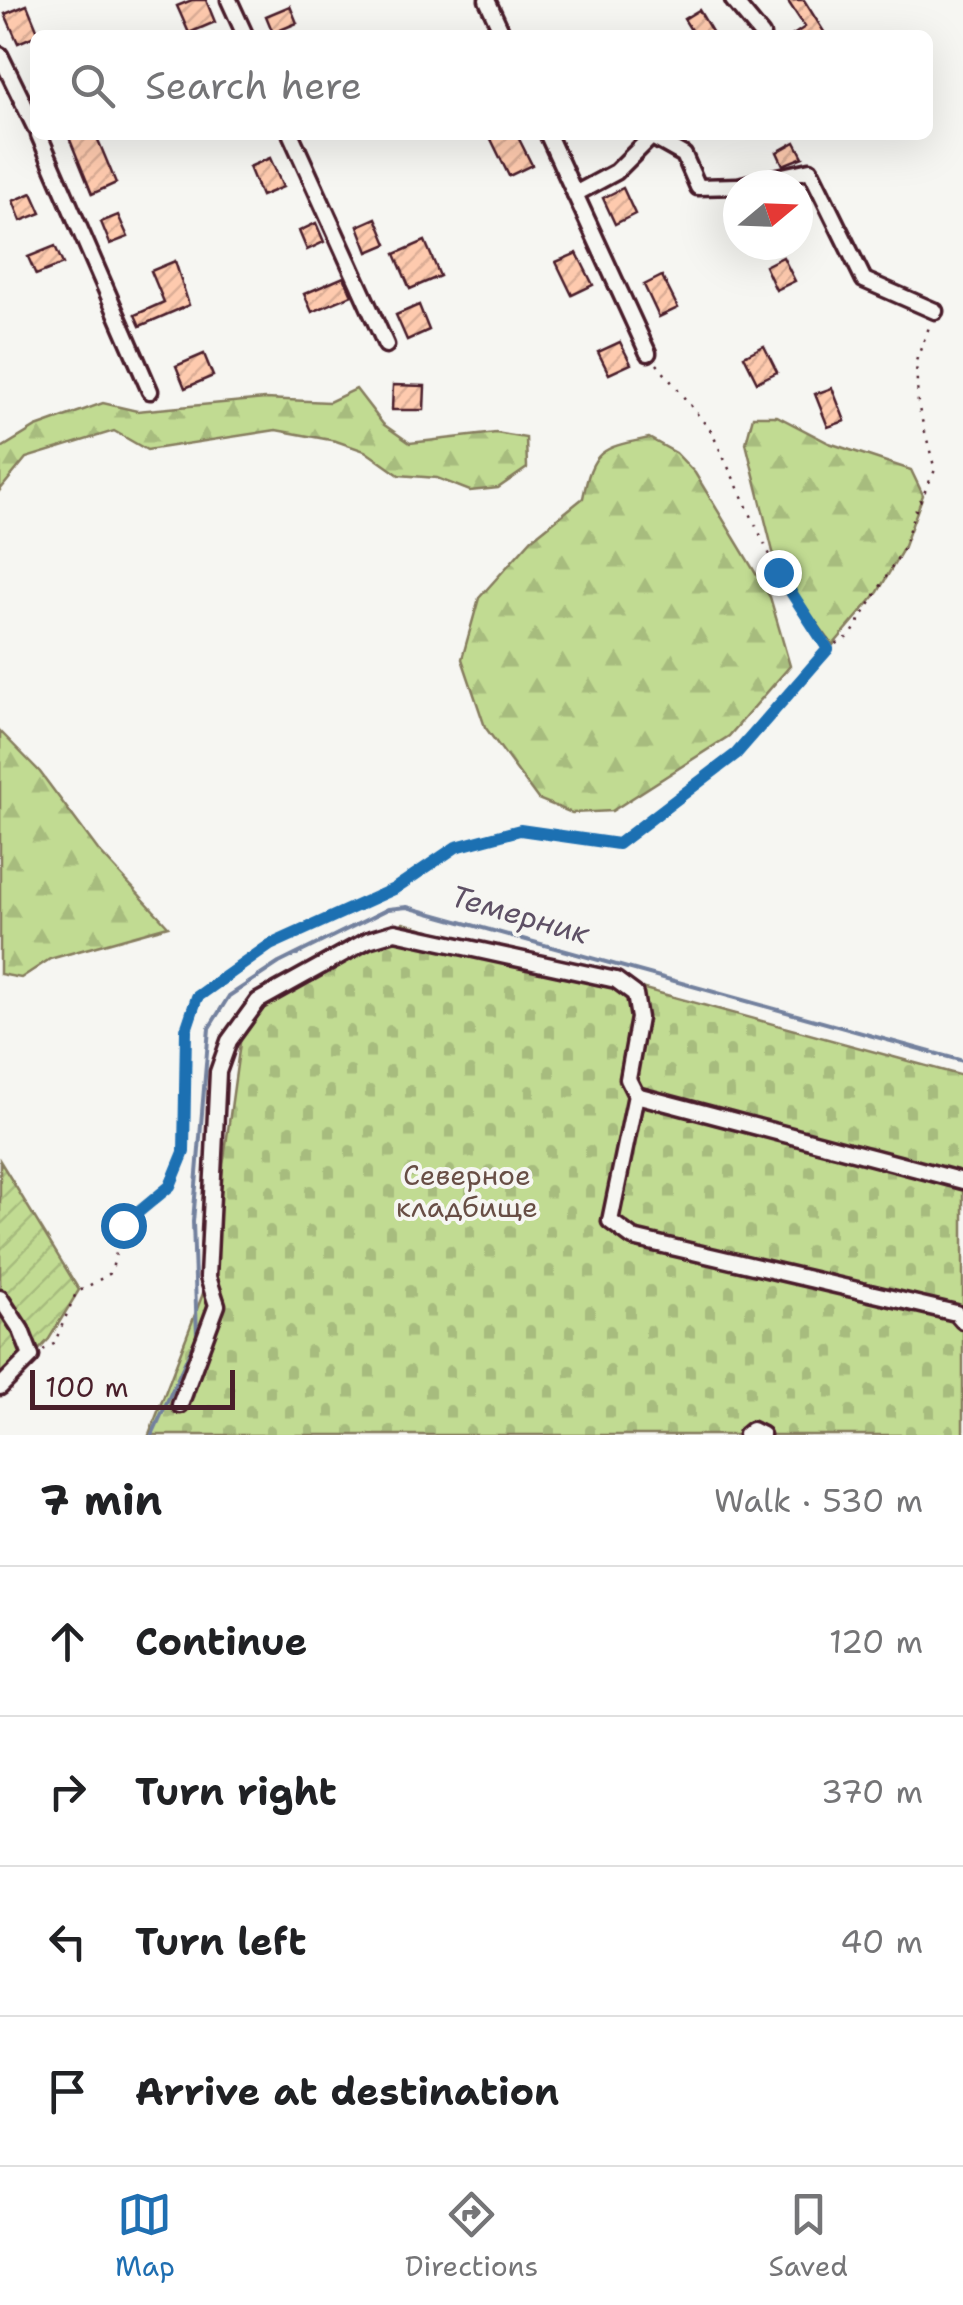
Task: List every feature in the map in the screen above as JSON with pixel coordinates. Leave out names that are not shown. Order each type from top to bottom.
[{"type":"street","points":[[229,0],[243,30]]},
{"type":"street","points":[[487,0],[501,30]]},
{"type":"street","points":[[734,0],[758,30]]},
{"type":"street","points":[[0,55],[30,117]]},
{"type":"street","points":[[41,140],[150,391]]},
{"type":"street","points":[[292,140],[386,345]]},
{"type":"street","points":[[550,140],[648,353]]},
{"type":"street","points":[[575,194],[616,172],[649,140]]},
{"type":"street","points":[[659,140],[684,156],[698,186],[723,185]]},
{"type":"street","points":[[813,176],[864,280],[935,311]]},
{"type":"street","points":[[180,1405],[217,1304],[208,1277],[218,1072],[229,1042],[258,1001],[368,940],[396,932],[616,980],[636,994],[639,1018],[628,1079],[636,1095],[610,1221],[634,1238],[956,1313],[963,1322]]},
{"type":"street","points":[[636,1095],[963,1181]]},
{"type":"street","points":[[0,1298],[21,1330],[31,1356],[0,1387]]},
{"type":"street","points":[[746,1435],[752,1430],[762,1435]]},
{"type":"path","points":[[31,1356],[54,1344],[76,1292],[111,1272],[123,1225],[170,1186],[184,1152],[186,1030],[197,997],[270,945],[394,889],[456,847],[520,830],[618,844],[736,754],[828,649],[851,636],[889,574],[935,470],[918,405],[916,362],[935,311]]},
{"type":"path","points":[[648,353],[711,431],[778,572],[828,649]]},
{"type":"green space","points":[[356,389],[383,424],[410,443],[496,433],[526,438],[527,468],[498,488],[470,491],[437,478],[399,475],[365,451],[336,441],[276,430],[147,450],[114,431],[26,458],[0,490],[0,449],[36,427],[103,403],[137,411],[265,399],[329,402]]},
{"type":"green space","points":[[753,416],[777,416],[829,443],[911,470],[923,495],[903,549],[878,592],[833,645],[778,572],[746,443]]},
{"type":"green space","points":[[649,438],[676,453],[695,473],[770,597],[790,666],[729,736],[612,811],[572,813],[538,799],[485,727],[462,659],[479,598],[532,539],[583,498],[591,469],[602,453]]},
{"type":"green space","points":[[0,731],[40,772],[98,850],[168,926],[50,959],[21,978],[0,974]]},
{"type":"green space","name":"Северное кладбище","points":[[403,923],[963,1076],[963,1435],[149,1435],[207,1283],[243,1021]]},
{"type":"green space","points":[[0,1161],[79,1290],[49,1339],[0,1391]]},
{"type":"building","points":[[206,0],[215,22],[188,30],[177,6]]},
{"type":"building","points":[[787,0],[804,0],[823,30],[800,30],[805,27]]},
{"type":"building","points":[[27,5],[37,30],[30,30],[30,38],[18,43],[5,14]]},
{"type":"building","points":[[290,6],[297,23],[272,30],[266,16]]},
{"type":"building","points":[[699,10],[711,30],[691,30],[684,19]]},
{"type":"building","points":[[70,140],[98,140],[116,183],[92,194]]},
{"type":"building","points":[[491,140],[520,140],[532,165],[509,176]]},
{"type":"building","points":[[795,142],[803,157],[783,165],[777,152]]},
{"type":"building","points":[[270,158],[283,187],[261,196],[249,167]]},
{"type":"building","points":[[623,188],[635,214],[615,224],[603,198]]},
{"type":"building","points":[[32,193],[41,213],[21,221],[13,201]]},
{"type":"building","points":[[118,215],[128,237],[110,244],[101,222]]},
{"type":"building","points":[[376,218],[387,244],[368,252],[358,226]]},
{"type":"building","points":[[316,223],[324,242],[307,250],[299,231]]},
{"type":"building","points":[[425,241],[440,276],[410,289],[395,254]]},
{"type":"building","points":[[55,246],[63,264],[36,275],[28,257]]},
{"type":"building","points":[[577,253],[593,285],[572,295],[556,262]]},
{"type":"building","points":[[784,260],[795,281],[776,290],[765,266]]},
{"type":"building","points":[[175,261],[189,305],[140,326],[135,315],[164,302],[151,271]]},
{"type":"building","points":[[662,276],[678,308],[659,317],[644,285]]},
{"type":"building","points":[[344,277],[352,295],[312,312],[304,294]]},
{"type":"building","points":[[419,305],[429,330],[407,340],[396,315]]},
{"type":"building","points":[[620,342],[631,364],[609,374],[598,352]]},
{"type":"building","points":[[764,346],[777,372],[757,382],[744,356]]},
{"type":"building","points":[[204,354],[213,376],[185,388],[176,366]]},
{"type":"building","points":[[393,385],[425,386],[424,410],[392,410]]},
{"type":"building","points":[[832,388],[845,421],[828,427],[815,394]]},
{"type":"waterway","name":"Темерник","points":[[152,1435],[197,1336],[193,1222],[209,1028],[229,996],[279,963],[388,909],[407,907],[963,1061]]},
{"type":"route","points":[[123,1225],[170,1186],[184,1152],[186,1030],[197,997],[270,945],[394,889],[456,847],[520,830],[618,844],[658,816],[736,754],[828,649],[778,572]]}]
